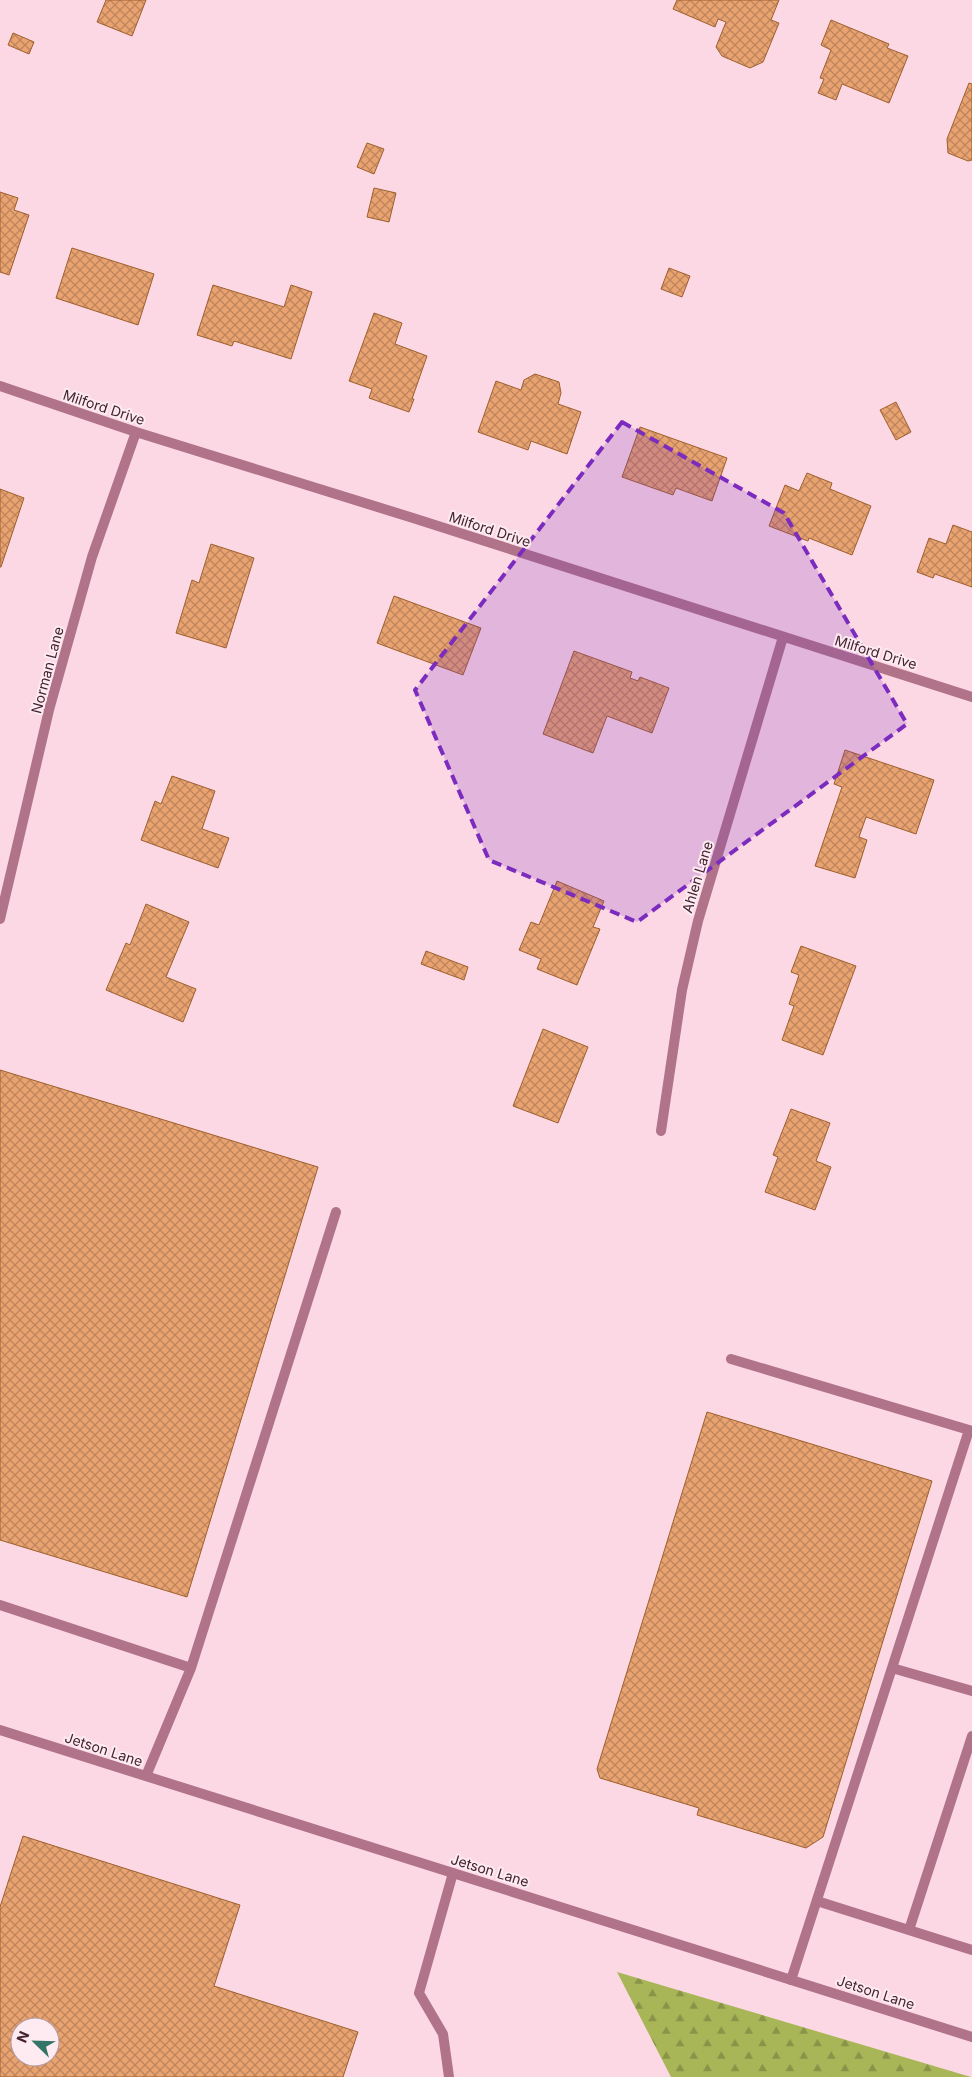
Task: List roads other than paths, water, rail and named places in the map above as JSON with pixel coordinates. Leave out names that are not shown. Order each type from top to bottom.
[{"type":"street","name":"Milford Drive","points":[[0,386],[136,432],[972,696]]},
{"type":"street","name":"Norman Lane","points":[[0,919],[49,710],[92,557],[136,432]]},
{"type":"street","name":"Ahlen Lane","points":[[661,1131],[682,990],[698,920],[783,637]]},
{"type":"street","points":[[146,1776],[191,1668],[336,1212]]},
{"type":"street","points":[[731,1359],[970,1431],[791,1980]]},
{"type":"street","points":[[0,1605],[191,1668]]},
{"type":"street","points":[[892,1668],[972,1691]]},
{"type":"street","name":"Jetson Lane","points":[[0,1730],[972,2037]]},
{"type":"street","points":[[909,1930],[972,1736]]},
{"type":"street","points":[[449,2077],[443,2034],[419,1993],[453,1873]]},
{"type":"street","points":[[817,1901],[972,1950]]}]
